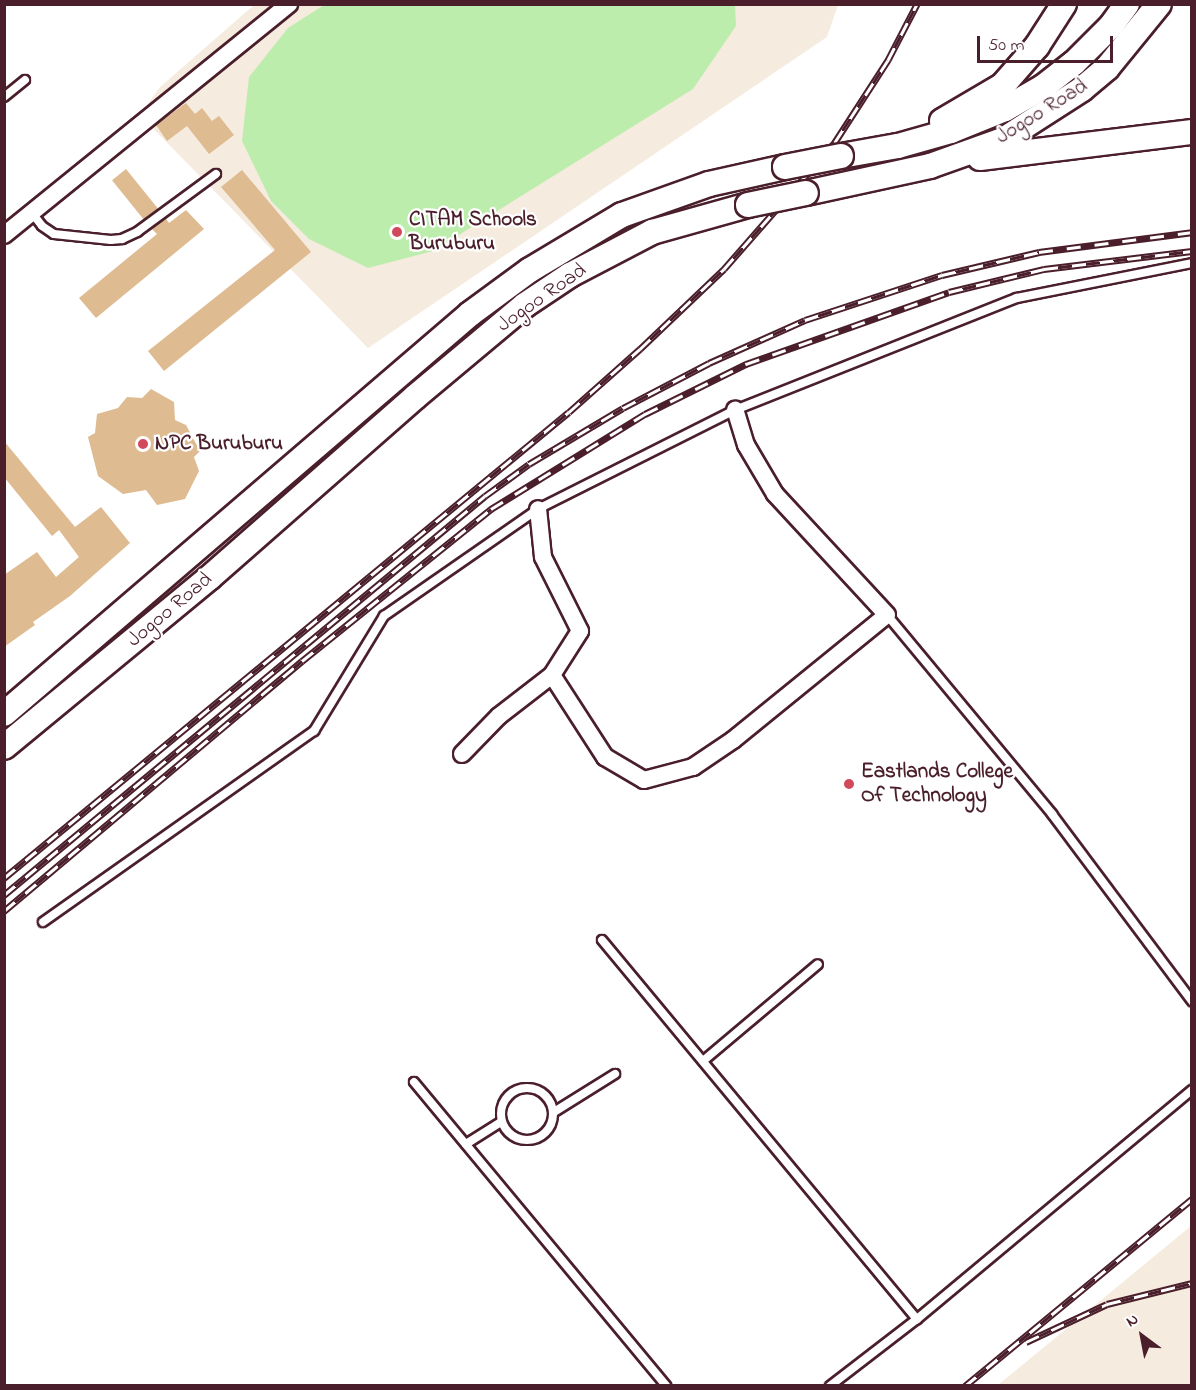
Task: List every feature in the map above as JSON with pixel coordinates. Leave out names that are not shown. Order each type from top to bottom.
[{"type":"main road","points":[[898,146],[1003,85],[1037,46],[1064,4]]},
{"type":"main road","name":"Jogoo Road","points":[[4,714],[462,322],[530,270],[622,215],[709,184],[785,166],[898,146],[967,124],[1043,87],[1095,43],[1127,4]]},
{"type":"main road","name":"Jogoo Road","points":[[4,747],[209,578],[415,397],[525,305],[586,266],[652,232],[748,205],[930,166],[1003,140],[1082,89],[1107,68],[1159,4]]},
{"type":"main road","points":[[930,166],[1191,132]]},
{"type":"street","points":[[4,235],[289,4]]},
{"type":"street","points":[[552,675],[605,757],[644,780],[693,767],[733,740],[887,615],[775,495],[746,445],[735,410]]},
{"type":"street","points":[[462,754],[499,716],[552,675],[580,631],[543,557],[538,509]]},
{"type":"lane","points":[[4,96],[25,80]]},
{"type":"lane","points":[[32,213],[46,231],[54,234],[111,240],[122,238],[137,232],[216,174]]},
{"type":"lane","points":[[43,922],[314,731],[384,616],[538,509],[735,410],[1017,298],[1191,263]]},
{"type":"lane","points":[[887,615],[1052,814],[1191,1001]]},
{"type":"lane","points":[[602,940],[917,1319]]},
{"type":"lane","points":[[703,1061],[818,964]]},
{"type":"lane","points":[[554,1112],[547,1096],[532,1088],[514,1091],[502,1104],[501,1122],[513,1137],[532,1141],[548,1131],[554,1112],[615,1074]]},
{"type":"lane","points":[[414,1082],[666,1386]]},
{"type":"lane","points":[[830,1386],[917,1319],[1191,1090]]},
{"type":"lane","points":[[466,1144],[501,1122]]},
{"type":"shaded area","name":"CITAM Schools Buruburu","points":[[254,5],[838,5],[827,37],[368,348],[140,115],[159,88]]},
{"type":"shaded area","points":[[1191,1226],[1191,1385],[998,1385]]},
{"type":"green space","name":"CITAM Schools Buruburu","points":[[324,5],[735,5],[736,26],[693,89],[433,251],[368,268],[309,239],[271,201],[242,141],[249,77],[288,28]]},
{"type":"building","points":[[186,103],[195,114],[202,108],[212,121],[219,116],[234,135],[209,154],[187,126],[167,141],[156,125]]},
{"type":"building","points":[[126,169],[158,209],[144,220],[112,180]]},
{"type":"building","points":[[242,170],[311,252],[164,371],[148,351],[275,250],[221,187]]},
{"type":"building","points":[[186,210],[204,229],[96,318],[79,298],[157,234],[152,229],[166,219],[169,223]]},
{"type":"building","name":"NPC Buruburu","points":[[151,389],[174,402],[175,420],[186,425],[200,451],[194,457],[199,471],[185,499],[157,505],[146,490],[123,494],[98,476],[88,437],[95,433],[97,414],[118,408],[127,397],[142,398]]},
{"type":"building","points":[[4,441],[75,527],[101,507],[130,543],[70,596],[33,622],[35,625],[4,647],[4,575],[37,552],[56,577],[79,557],[59,530],[52,536],[4,477]]},
{"type":"railway","points":[[4,878],[569,412],[640,349],[724,269],[835,142],[888,60],[917,4]]},
{"type":"railway","points":[[4,895],[485,496],[529,464],[623,408],[709,363],[805,320],[942,275],[1039,252],[1192,232]]},
{"type":"railway","points":[[4,911],[302,661],[491,509],[645,414],[746,364],[949,292],[1044,269],[1192,251]]},
{"type":"railway","points":[[965,1386],[1192,1199]]},
{"type":"railway","points":[[1026,1342],[1107,1304],[1192,1283]]},
{"type":"place","name":"CITAM Schools Buruburu","points":[[397,232]]},
{"type":"place","name":"NPC Buruburu","points":[[143,444]]},
{"type":"place","name":"Eastlands College Of Technology","points":[[849,784]]}]
